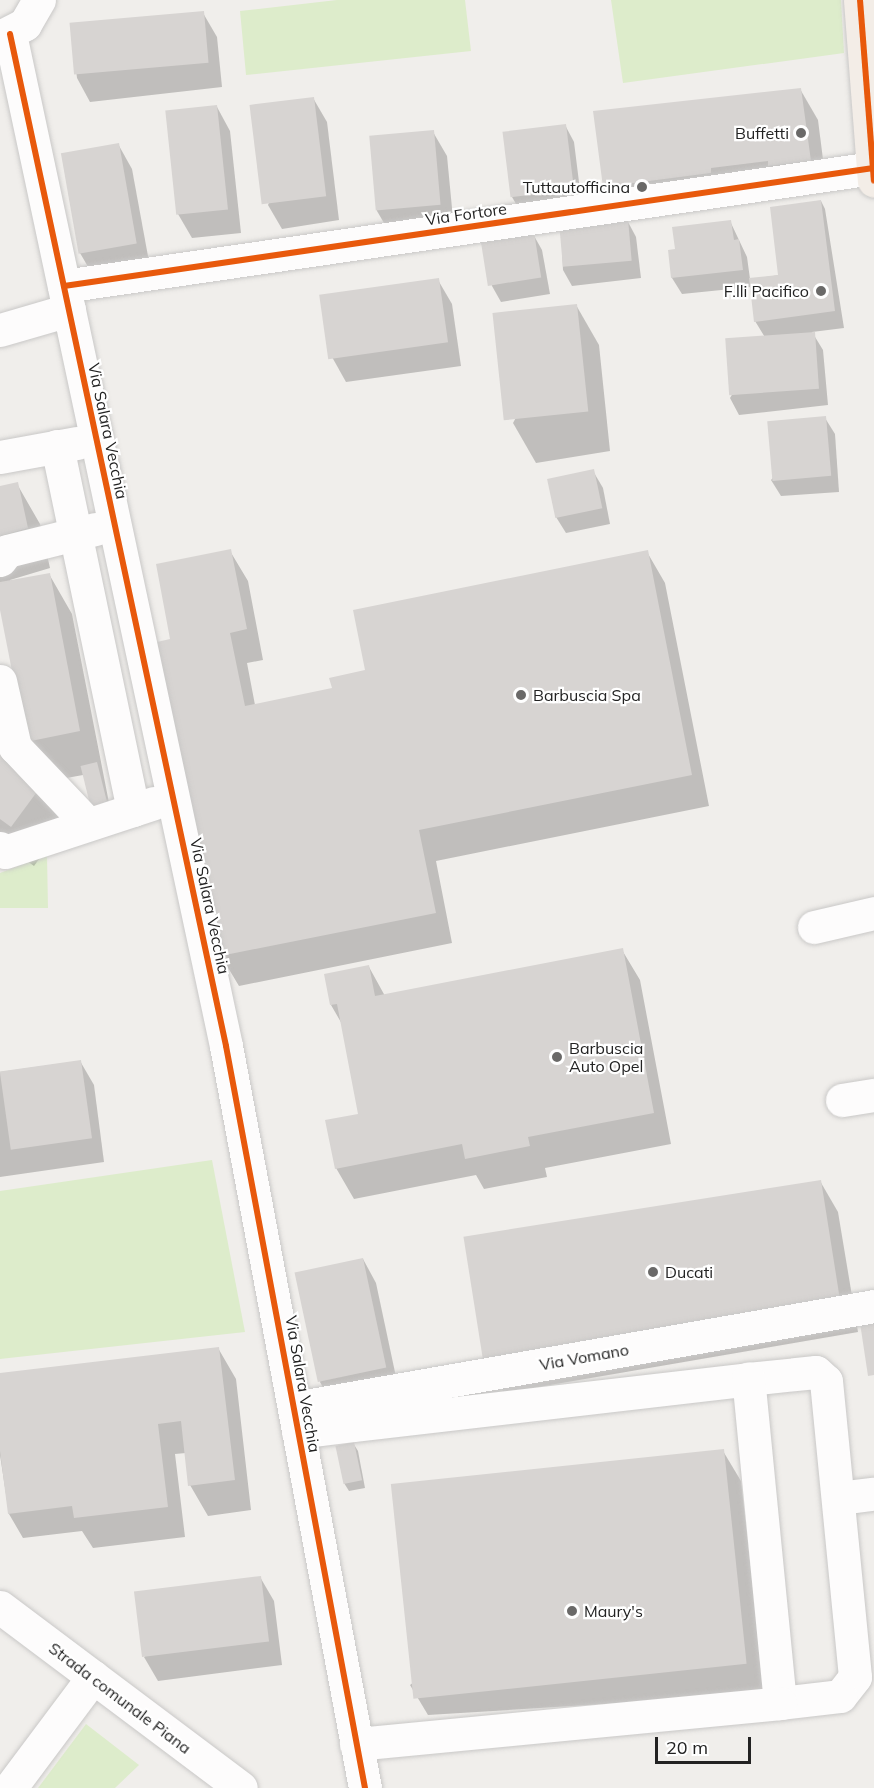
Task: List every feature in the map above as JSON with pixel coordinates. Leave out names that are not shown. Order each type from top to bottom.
[{"type":"main road","points":[[860,0],[873,174]]},
{"type":"street","points":[[5,35],[25,24],[39,0]]},
{"type":"street","name":"Via Salara Vecchia","points":[[5,35],[97,439],[226,1046],[365,1788]]},
{"type":"street","name":"Via Fortore","points":[[0,330],[66,298],[873,174]]},
{"type":"street","name":"Via Salara Vecchia","points":[[0,457],[97,439]]},
{"type":"street","points":[[57,446],[133,810]]},
{"type":"street","name":"Via Salara Vecchia","points":[[0,560],[7,551],[115,524]]},
{"type":"street","points":[[0,681],[15,747],[88,824]]},
{"type":"street","points":[[0,848],[5,852],[173,796]]},
{"type":"street","points":[[814,927],[874,914]]},
{"type":"street","points":[[842,1100],[874,1095]]},
{"type":"street","name":"Via Vomano","points":[[296,1420],[874,1306]]},
{"type":"street","points":[[296,1420],[816,1372],[826,1381],[855,1677],[840,1696]]},
{"type":"street","points":[[748,1379],[780,1703]]},
{"type":"street","points":[[839,1498],[874,1494]]},
{"type":"street","name":"Strada comunale Piana","points":[[0,1607],[241,1788]]},
{"type":"street","points":[[10,1788],[93,1677]]},
{"type":"street","points":[[356,1744],[874,1692]]},
{"type":"green space","points":[[337,0],[465,0],[471,51],[246,75],[240,11]]},
{"type":"green space","points":[[611,0],[841,0],[844,53],[623,83]]},
{"type":"green space","points":[[47,855],[48,908],[0,908],[0,873]]},
{"type":"green space","points":[[212,1160],[245,1332],[0,1359],[0,1191]]},
{"type":"green space","points":[[86,1724],[139,1765],[115,1788],[38,1788]]},
{"type":"building","points":[[204,11],[209,63],[74,75],[70,23]]},
{"type":"building","points":[[801,88],[811,161],[768,166],[768,161],[711,168],[711,173],[603,187],[593,111]]},
{"type":"building","points":[[314,97],[326,196],[262,204],[249,105]]},
{"type":"building","points":[[217,105],[228,209],[176,215],[165,110]]},
{"type":"building","points":[[566,124],[574,190],[511,197],[502,132]]},
{"type":"building","points":[[434,130],[441,205],[376,210],[369,136]]},
{"type":"building","points":[[119,143],[137,243],[79,254],[61,153]]},
{"type":"building","points":[[821,200],[835,311],[754,322],[749,278],[778,275],[770,207]]},
{"type":"building","points":[[628,219],[632,261],[563,267],[559,225]]},
{"type":"building","points":[[731,220],[734,240],[739,239],[743,270],[671,278],[668,250],[675,249],[672,227]]},
{"type":"building","points":[[534,232],[541,277],[488,286],[481,240]]},
{"type":"building","points":[[439,278],[448,342],[328,359],[319,295]]},
{"type":"building","points":[[577,304],[588,411],[504,420],[492,313]]},
{"type":"building","points":[[815,332],[819,389],[729,395],[725,338]]},
{"type":"building","points":[[826,416],[831,476],[772,481],[767,421]]},
{"type":"building","points":[[594,469],[602,508],[555,518],[547,479]]},
{"type":"building","points":[[18,482],[28,528],[0,536],[0,486]]},
{"type":"building","points":[[231,549],[247,629],[230,633],[245,706],[332,688],[329,678],[365,670],[353,610],[648,550],[692,775],[419,830],[436,913],[220,956],[157,642],[170,639],[156,564]]},
{"type":"building","points":[[50,573],[80,731],[26,742],[0,610],[0,582]]},
{"type":"building","points":[[0,755],[42,785],[11,827],[0,819]]},
{"type":"building","points":[[97,762],[109,810],[92,814],[81,766]]},
{"type":"building","points":[[623,948],[654,1113],[528,1137],[530,1146],[465,1159],[462,1144],[335,1169],[325,1120],[358,1114],[337,1004],[330,1005],[324,974],[369,965],[375,996]]},
{"type":"building","points":[[81,1060],[92,1138],[11,1150],[0,1071]]},
{"type":"building","name":"Ducati","points":[[821,1180],[840,1302],[483,1359],[463,1237]]},
{"type":"building","points":[[363,1258],[386,1368],[318,1382],[295,1273]]},
{"type":"building","points":[[874,1321],[874,1375],[868,1376],[860,1323]]},
{"type":"building","points":[[219,1347],[235,1480],[188,1486],[181,1421],[158,1424],[168,1507],[74,1518],[72,1506],[8,1514],[0,1451],[0,1373]]},
{"type":"building","points":[[354,1442],[362,1480],[344,1484],[335,1446]]},
{"type":"building","name":"Maury's","points":[[724,1449],[747,1664],[413,1699],[391,1484]]},
{"type":"building","points":[[261,1576],[269,1642],[142,1657],[134,1592]]},
{"type":"cycle path","points":[[860,0],[874,180]]},
{"type":"cycle path","points":[[10,34],[226,1046],[365,1788]]},
{"type":"cycle path","points":[[64,286],[873,168]]},
{"type":"place","name":"Buffetti","points":[[801,133]]},
{"type":"place","name":"Tuttautofficina","points":[[642,187]]},
{"type":"place","name":"F.lli Pacifico","points":[[821,291]]},
{"type":"place","name":"Barbuscia Spa","points":[[521,695]]},
{"type":"place","name":"Barbuscia Auto Opel","points":[[557,1057]]},
{"type":"place","name":"Ducati","points":[[653,1272]]},
{"type":"place","name":"Maury's","points":[[572,1611]]}]
